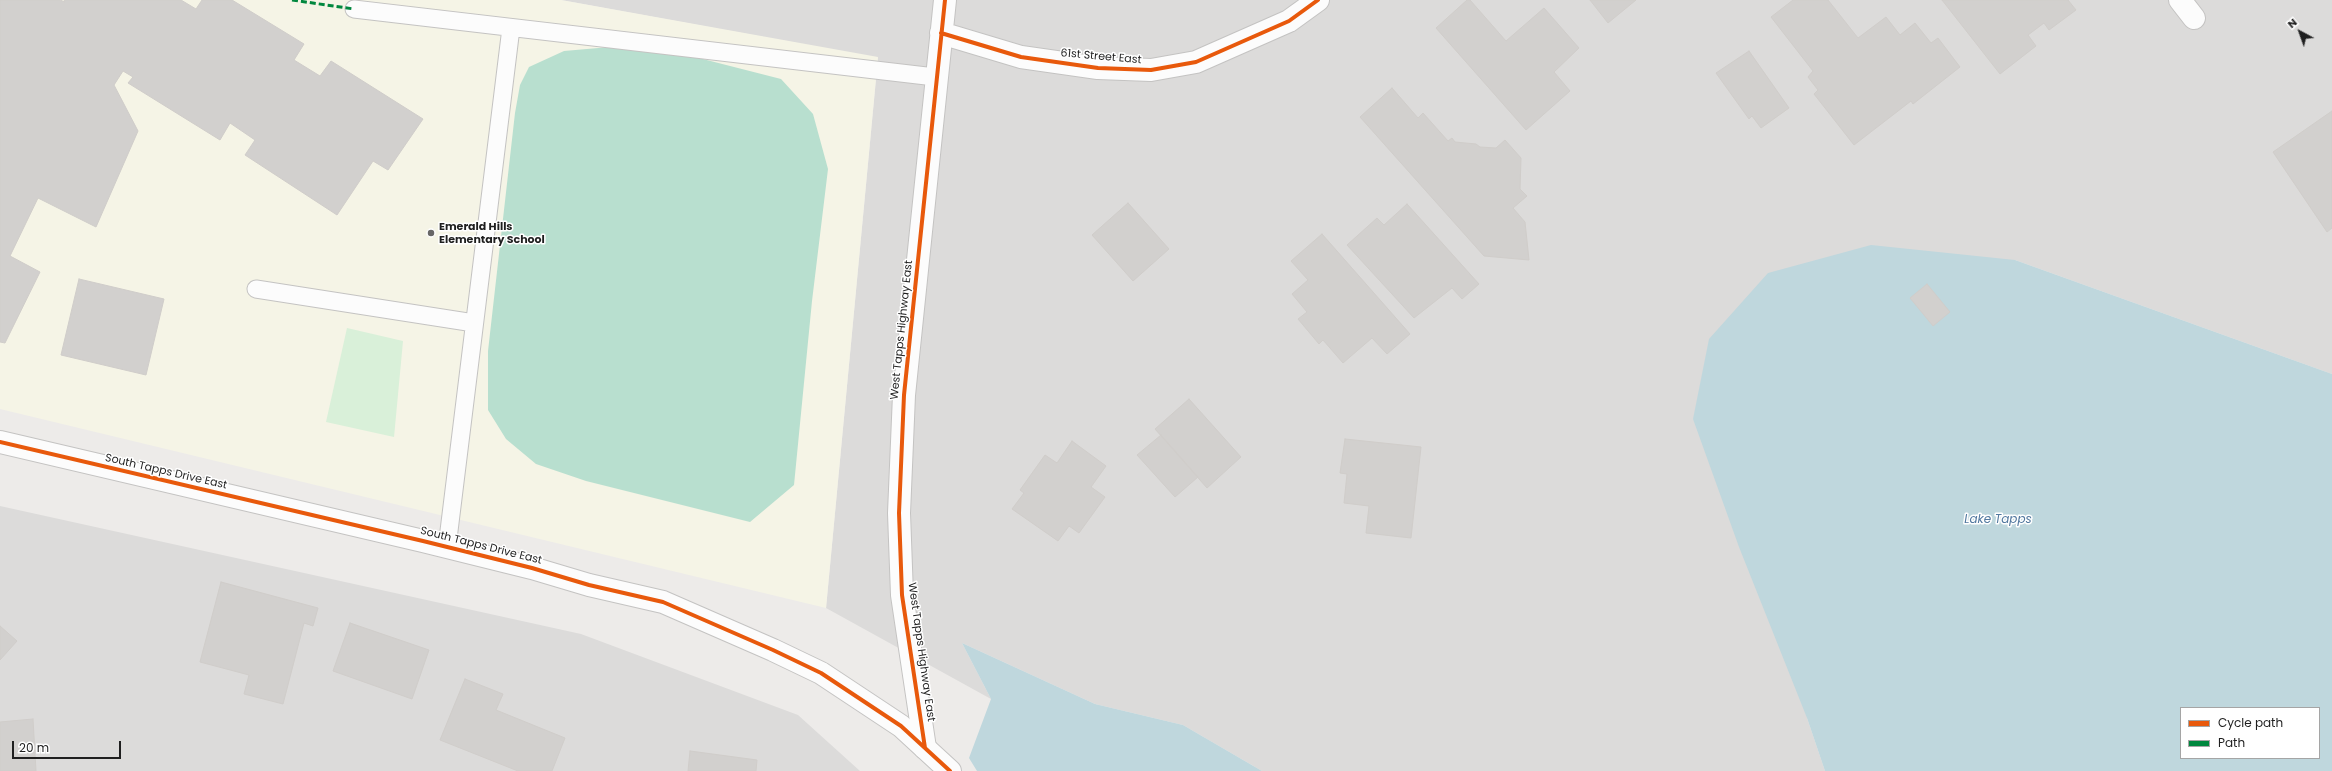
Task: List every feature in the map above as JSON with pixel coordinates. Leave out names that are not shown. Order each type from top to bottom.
[{"type":"street","name":"West Tapps Highway East","points":[[926,748],[902,595],[898,513],[904,395],[945,0]]},
{"type":"street","name":"61st Street East","points":[[941,33],[1021,57],[1098,68],[1151,70],[1196,62],[1289,21],[1318,0]]},
{"type":"street","points":[[2180,0],[2194,18]]},
{"type":"street","name":"South Tapps Drive East","points":[[0,442],[447,547],[532,568],[589,585],[663,602],[773,650],[821,673],[901,726],[926,748]]},
{"type":"street","points":[[926,748],[950,771]]},
{"type":"lane","points":[[354,9],[936,77]]},
{"type":"lane","points":[[447,547],[511,28]]},
{"type":"lane","points":[[256,290],[474,323]]},
{"type":"shaded area","name":"Emerald Hills Elementary School","points":[[0,0],[561,0],[878,57],[826,608],[0,409]]},
{"type":"shaded area","points":[[561,0],[2332,0],[2332,374],[2015,260],[1807,718],[1825,771],[1262,771],[1183,725],[1095,704],[962,643],[991,699],[826,608],[878,58]]},
{"type":"shaded area","points":[[0,506],[581,634],[798,715],[860,771],[0,771]]},
{"type":"green space","points":[[644,44],[781,79],[813,114],[828,169],[812,301],[794,485],[750,522],[586,481],[536,464],[506,439],[488,410],[488,351],[515,113],[520,85],[529,67],[564,51]]},
{"type":"green space","points":[[347,328],[403,341],[394,437],[326,422]]},
{"type":"water","name":"Lake Tapps","points":[[1871,245],[2015,260],[2332,374],[2332,771],[1825,771],[1807,718],[1739,547],[1693,419],[1709,339],[1768,273]]},
{"type":"water","points":[[962,643],[1095,704],[1183,725],[1262,771],[977,771],[969,758],[991,699]]},
{"type":"building","points":[[0,0],[60,0],[65,2],[64,0],[181,0],[196,9],[202,0],[232,0],[304,44],[294,60],[320,76],[331,61],[423,119],[388,170],[373,161],[337,215],[245,155],[255,140],[230,123],[220,140],[128,83],[133,77],[123,71],[114,85],[138,131],[96,227],[38,198],[10,256],[40,272],[5,343],[0,342]]},
{"type":"building","points":[[1467,0],[1470,0],[1506,41],[1544,8],[1579,48],[1554,72],[1570,91],[1526,130],[1436,28]]},
{"type":"building","points":[[1590,0],[1636,0],[1608,23]]},
{"type":"building","points":[[1793,0],[1828,0],[1858,38],[1886,17],[1900,35],[1915,23],[1931,43],[1938,38],[1960,67],[1913,104],[1911,101],[1854,145],[1814,94],[1818,90],[1808,77],[1813,71],[1771,17]]},
{"type":"building","points":[[1942,0],[2068,0],[2076,10],[2049,30],[2044,23],[2028,35],[2036,46],[2000,74]]},
{"type":"building","points":[[1749,51],[1789,108],[1761,128],[1752,116],[1749,119],[1716,73]]},
{"type":"building","points":[[1392,88],[1418,118],[1423,113],[1448,141],[1452,138],[1455,142],[1476,144],[1480,147],[1496,148],[1505,140],[1521,158],[1520,189],[1527,196],[1513,208],[1525,222],[1529,260],[1484,256],[1360,117]]},
{"type":"building","points":[[2332,111],[2332,228],[2327,232],[2273,152]]},
{"type":"building","points":[[1128,203],[1169,249],[1133,281],[1092,235]]},
{"type":"building","points":[[1407,204],[1479,284],[1462,299],[1452,288],[1414,318],[1347,245],[1377,218],[1384,225]]},
{"type":"building","points":[[1322,234],[1410,334],[1387,354],[1372,338],[1343,363],[1323,340],[1319,344],[1298,319],[1307,312],[1292,294],[1308,280],[1291,261]]},
{"type":"building","points":[[79,279],[164,299],[146,375],[61,355]]},
{"type":"building","points":[[1927,284],[1950,312],[1933,326],[1910,298]]},
{"type":"building","points":[[1189,399],[1241,457],[1207,488],[1155,429]]},
{"type":"building","points":[[1161,435],[1198,477],[1175,497],[1137,455]]},
{"type":"building","points":[[1345,439],[1421,447],[1411,538],[1366,533],[1369,506],[1344,503],[1347,474],[1340,473]]},
{"type":"building","points":[[1072,441],[1106,466],[1091,487],[1105,497],[1079,533],[1069,526],[1058,541],[1012,509],[1024,493],[1020,490],[1045,455],[1057,463]]},
{"type":"building","points":[[221,582],[318,608],[313,626],[304,623],[283,704],[244,694],[249,675],[200,662]]},
{"type":"building","points":[[350,623],[429,650],[412,699],[333,671]]},
{"type":"building","points":[[0,626],[17,641],[0,660]]},
{"type":"building","points":[[465,679],[503,694],[496,710],[565,738],[552,771],[518,771],[440,740]]},
{"type":"building","points":[[33,719],[36,771],[0,771],[0,722]]},
{"type":"building","points":[[690,751],[757,760],[756,771],[688,771]]},
{"type":"marked path","points":[[292,0],[354,9]]},
{"type":"cycle path","points":[[925,748],[902,595],[899,513],[904,395],[945,0]]},
{"type":"cycle path","points":[[941,33],[1021,57],[1098,68],[1151,70],[1196,62],[1289,21],[1318,0]]},
{"type":"cycle path","points":[[0,442],[423,541],[532,568],[589,585],[663,602],[773,650],[821,673],[901,726],[950,771]]},
{"type":"place","name":"Emerald Hills Elementary School","points":[[431,233]]}]
